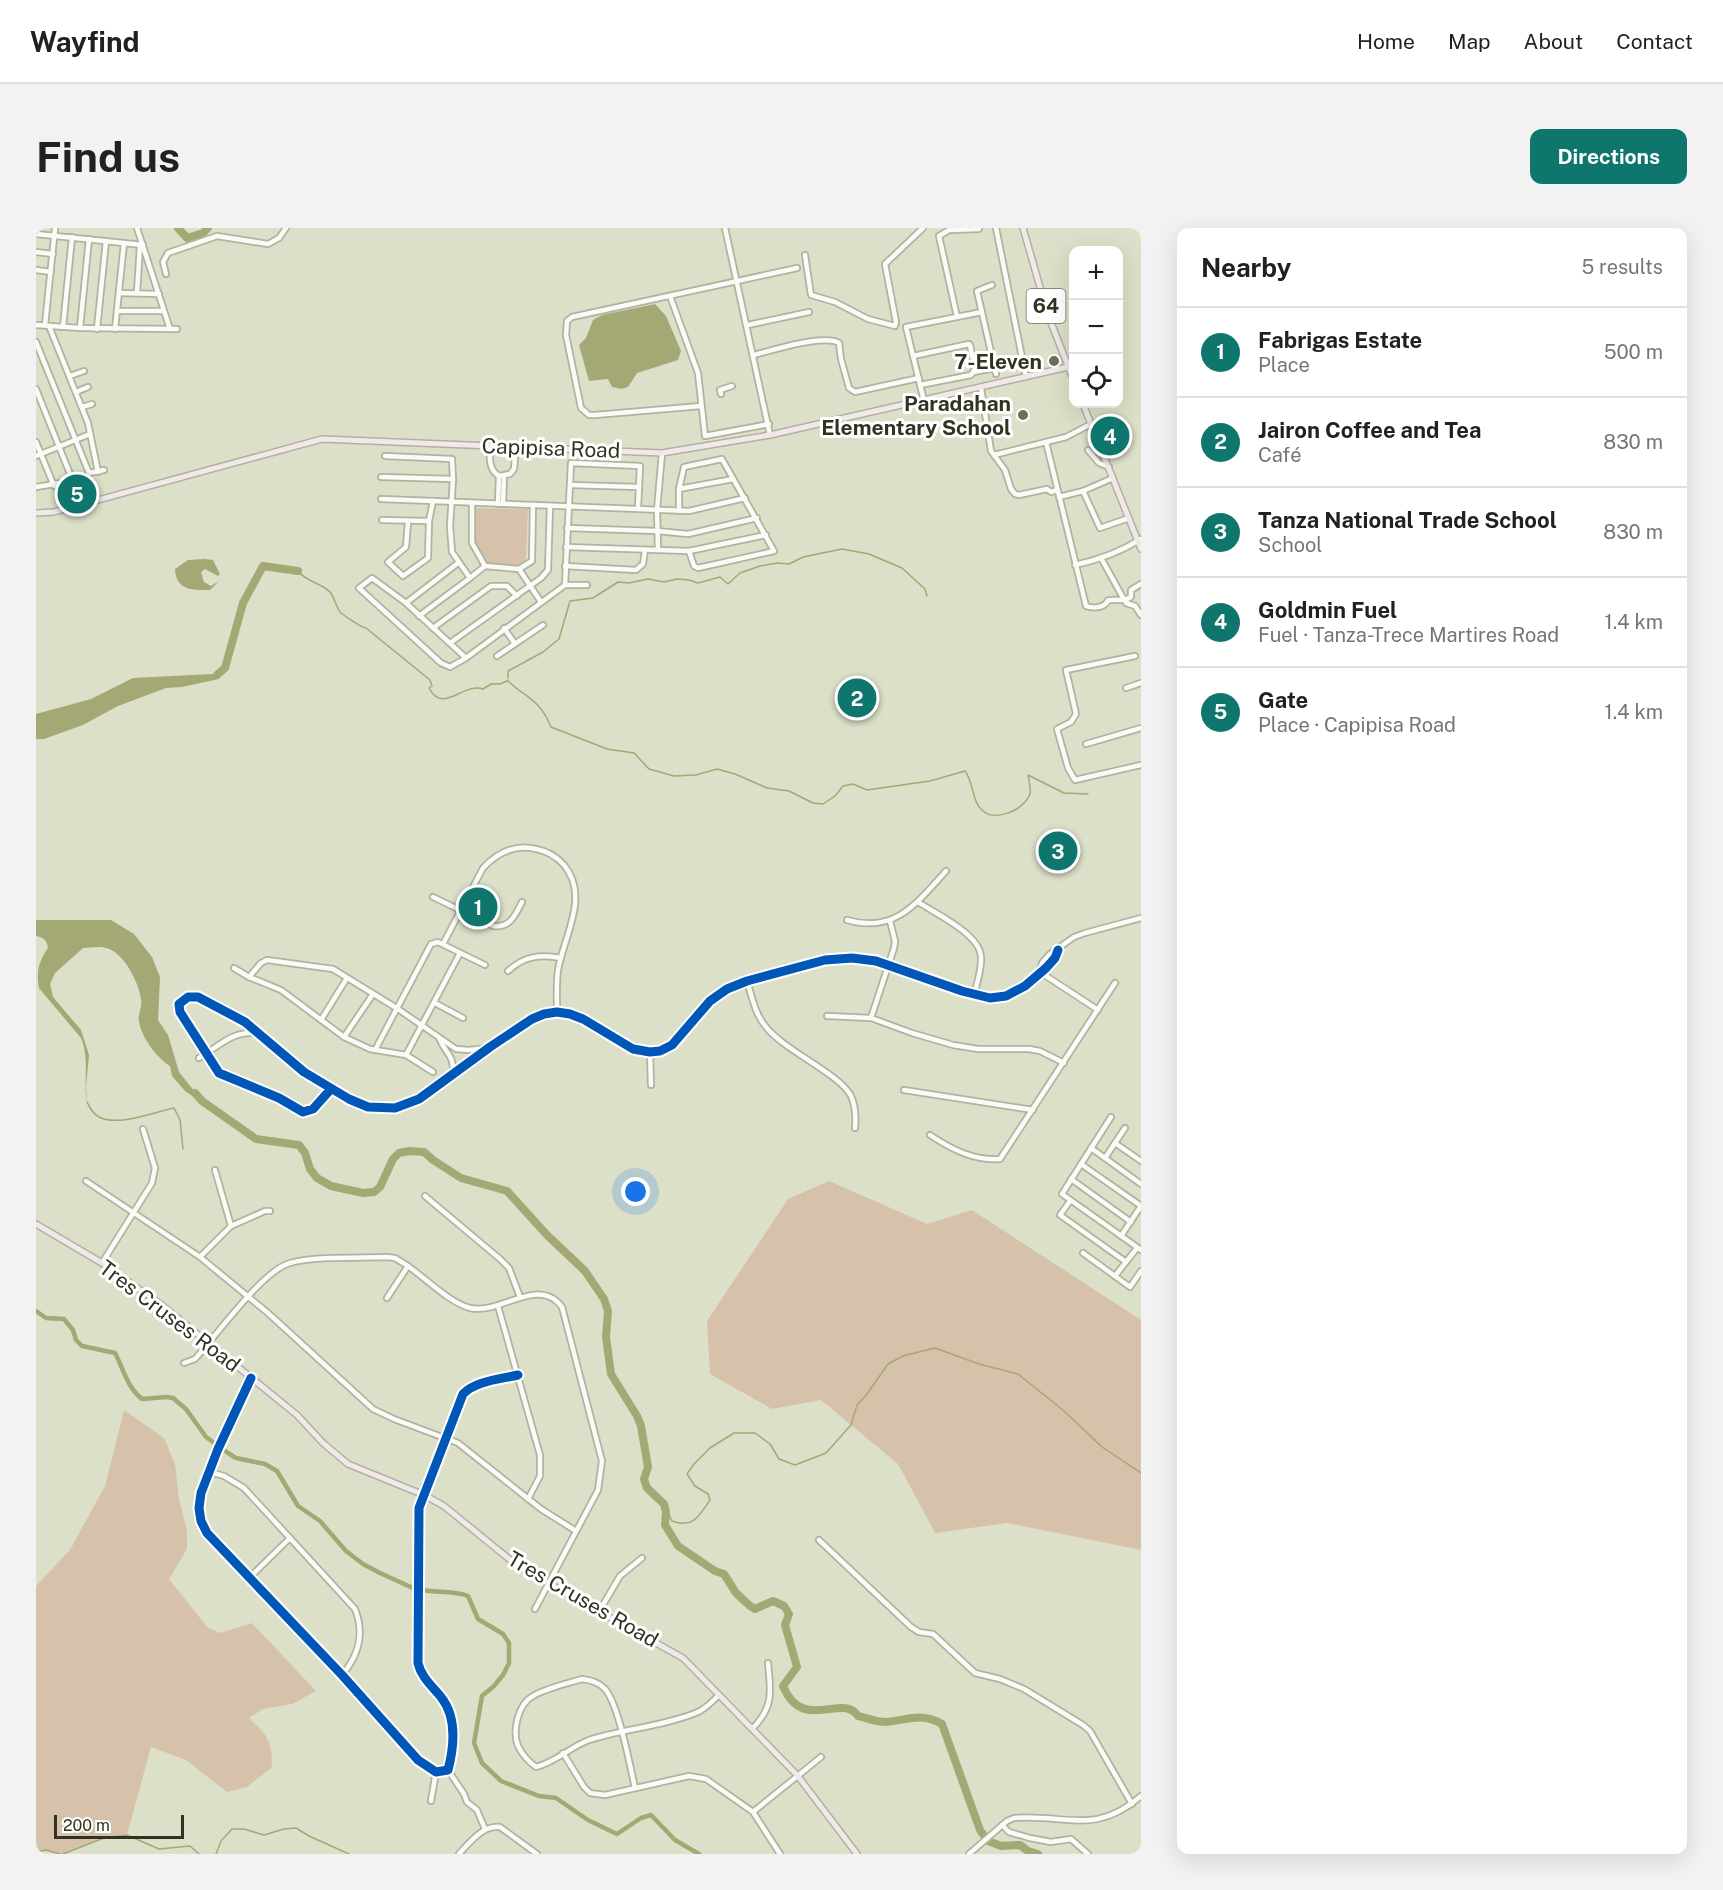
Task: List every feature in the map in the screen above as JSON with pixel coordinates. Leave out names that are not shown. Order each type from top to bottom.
[{"type":"main road","name":"64","points":[[1023,228],[1048,315],[1068,367]]},
{"type":"main road","name":"Capipisa Road","points":[[36,513],[54,512],[81,505],[321,439],[662,453],[770,435],[1068,367]]},
{"type":"main road","points":[[1085,408],[1141,549]]},
{"type":"main road","name":"Tres Cruses Road","points":[[36,1224],[102,1263],[163,1306],[297,1415],[323,1443],[348,1464],[424,1495],[444,1506],[519,1567],[683,1658],[797,1775],[857,1854]]},
{"type":"street","points":[[36,342],[89,473],[101,471],[82,408],[47,326],[56,228]]},
{"type":"street","points":[[137,228],[170,329]]},
{"type":"street","points":[[165,274],[163,262],[164,257],[168,254],[217,236],[268,244],[279,238],[286,228]]},
{"type":"street","points":[[725,228],[748,325],[770,435]]},
{"type":"street","points":[[805,255],[812,295],[868,319],[895,326],[897,325],[885,264],[923,228]]},
{"type":"street","points":[[996,228],[1026,377]]},
{"type":"street","points":[[957,317],[939,236],[949,231],[979,229]]},
{"type":"street","points":[[36,234],[141,245]]},
{"type":"street","points":[[63,327],[72,237]]},
{"type":"street","points":[[80,328],[89,239]]},
{"type":"street","points":[[97,328],[106,241]]},
{"type":"street","points":[[115,329],[124,243]]},
{"type":"street","points":[[137,293],[141,245]]},
{"type":"street","points":[[36,252],[53,254]]},
{"type":"street","points":[[701,406],[589,415],[580,408],[566,335],[567,321],[572,317],[797,267]]},
{"type":"street","points":[[36,270],[51,272]]},
{"type":"street","points":[[992,285],[977,291],[996,374]]},
{"type":"street","points":[[119,293],[159,294]]},
{"type":"street","points":[[670,296],[698,373],[705,436],[769,424]]},
{"type":"street","points":[[117,311],[165,311]]},
{"type":"street","points":[[748,325],[809,312]]},
{"type":"street","points":[[924,401],[906,327],[982,312]]},
{"type":"street","points":[[36,325],[177,329]]},
{"type":"street","points":[[754,355],[802,344],[834,340],[839,343],[849,388],[855,392],[919,378]]},
{"type":"street","points":[[913,356],[969,344],[974,372]]},
{"type":"street","points":[[920,386],[994,368]]},
{"type":"street","points":[[70,376],[84,371]]},
{"type":"street","points":[[721,394],[720,390],[732,386]]},
{"type":"street","points":[[76,392],[88,387]]},
{"type":"street","points":[[981,388],[992,451],[1005,470],[1011,489],[1019,495],[1047,489],[1051,492],[1057,490]]},
{"type":"street","points":[[36,389],[81,505]]},
{"type":"street","points":[[82,408],[92,404]]},
{"type":"street","points":[[994,454],[1066,437],[1091,424]]},
{"type":"street","points":[[38,455],[90,434]]},
{"type":"street","points":[[36,442],[38,455],[54,486]]},
{"type":"street","points":[[1046,442],[1086,606],[1092,608],[1104,606],[1108,601],[1125,600],[1131,597],[1131,590],[1141,584]]},
{"type":"street","points":[[490,446],[490,466],[494,473],[502,476],[510,474],[514,469],[516,447]]},
{"type":"street","points":[[1089,450],[1099,463],[1109,467]]},
{"type":"street","points":[[658,550],[657,510],[662,453]]},
{"type":"street","points":[[385,456],[450,457],[454,461],[450,526],[452,552],[470,578]]},
{"type":"street","points":[[679,511],[684,467],[722,459],[774,551],[698,568],[694,566],[689,551]]},
{"type":"street","points":[[565,585],[571,463],[640,466],[638,508]]},
{"type":"street","points":[[500,504],[502,476]]},
{"type":"street","points":[[381,477],[453,479]]},
{"type":"street","points":[[680,489],[733,478]]},
{"type":"street","points":[[1059,497],[1083,491],[1113,478]]},
{"type":"street","points":[[36,487],[54,486],[60,483]]},
{"type":"street","points":[[570,485],[639,487]]},
{"type":"street","points":[[1083,491],[1100,528],[1129,518]]},
{"type":"street","points":[[381,499],[638,508],[689,512],[745,498]]},
{"type":"street","points":[[408,522],[406,547],[388,562],[403,576],[428,558],[429,521],[434,501]]},
{"type":"street","points":[[472,503],[472,543],[485,566]]},
{"type":"street","points":[[419,616],[485,566],[519,569],[532,561],[534,505]]},
{"type":"street","points":[[450,643],[542,578],[548,570],[550,506]]},
{"type":"street","points":[[567,528],[688,534],[757,518]]},
{"type":"street","points":[[382,520],[429,521]]},
{"type":"street","points":[[566,547],[689,551],[766,535]]},
{"type":"street","points":[[1075,566],[1136,544],[1139,540]]},
{"type":"street","points":[[565,566],[636,570],[643,564],[645,550]]},
{"type":"street","points":[[1101,558],[1127,604],[1137,608],[1141,615]]},
{"type":"street","points":[[406,603],[458,563]]},
{"type":"street","points":[[519,569],[542,602]]},
{"type":"street","points":[[466,658],[406,603],[372,578],[359,588],[441,663],[450,667],[466,658],[565,585],[587,585]]},
{"type":"street","points":[[433,628],[491,586],[507,586],[517,596]]},
{"type":"street","points":[[497,656],[543,625]]},
{"type":"street","points":[[504,628],[515,644]]},
{"type":"street","points":[[1135,656],[1066,670],[1076,714],[1071,722],[1057,729],[1068,768],[1075,780],[1141,765]]},
{"type":"street","points":[[1126,688],[1141,683]]},
{"type":"street","points":[[1086,744],[1141,728]]},
{"type":"street","points":[[443,944],[483,868],[499,854],[522,847],[548,852],[567,870],[576,894],[575,909],[561,958],[557,983],[557,1012]]},
{"type":"street","points":[[846,921],[868,924],[890,921],[918,902],[946,871]]},
{"type":"street","points":[[433,897],[493,926],[501,927],[508,924],[515,916],[522,902]]},
{"type":"street","points":[[918,902],[975,941],[981,956],[974,995]]},
{"type":"street","points":[[331,1089],[313,1110],[303,1112],[279,1098],[219,1073],[180,1012],[179,1004],[188,997],[198,997],[245,1022],[304,1072],[331,1089],[368,1107],[395,1108],[419,1099],[490,1047],[538,1016],[557,1012],[583,1019],[633,1049],[660,1051],[672,1045],[710,1001],[727,989],[747,981],[825,960],[839,959],[864,959],[889,965],[974,995],[990,998],[1006,996],[1025,986],[1046,968],[1058,950],[1074,938],[1141,918]]},
{"type":"street","points":[[871,1018],[895,941],[890,921]]},
{"type":"street","points":[[375,1050],[433,942],[443,944],[485,965]]},
{"type":"street","points":[[406,1055],[460,953]]},
{"type":"street","points":[[508,971],[525,959],[549,956],[561,958]]},
{"type":"street","points":[[249,977],[261,963],[267,960],[333,969],[398,1009],[456,1049],[470,1050],[490,1047]]},
{"type":"street","points":[[234,968],[281,990],[345,1037],[375,1050],[406,1055],[433,1072]]},
{"type":"street","points":[[1040,972],[1098,1011]]},
{"type":"street","points":[[321,1020],[347,978]]},
{"type":"street","points":[[747,981],[753,1004],[765,1026],[784,1044],[847,1090],[855,1106],[855,1128]]},
{"type":"street","points":[[930,1135],[961,1153],[1000,1159],[1115,983]]},
{"type":"street","points":[[345,1037],[373,994]]},
{"type":"street","points":[[435,1003],[463,1018]]},
{"type":"street","points":[[827,1016],[871,1018],[953,1045],[1040,1051],[1064,1063]]},
{"type":"street","points":[[199,1058],[232,1036],[245,1032],[259,1033]]},
{"type":"street","points":[[439,1038],[450,1055],[453,1074]]},
{"type":"street","points":[[450,1055],[456,1049]]},
{"type":"street","points":[[650,1052],[651,1085]]},
{"type":"street","points":[[904,1090],[1033,1110]]},
{"type":"street","points":[[1111,1117],[1062,1194],[1139,1249],[1115,1276]]},
{"type":"street","points":[[1105,1158],[1125,1128]]},
{"type":"street","points":[[102,1263],[152,1183],[155,1168],[143,1129]]},
{"type":"street","points":[[1115,1143],[1141,1161]]},
{"type":"street","points":[[1091,1148],[1139,1182],[1141,1174]]},
{"type":"street","points":[[1081,1164],[1141,1206],[1121,1236]]},
{"type":"street","points":[[214,1170],[231,1226]]},
{"type":"street","points":[[1071,1179],[1131,1221]]},
{"type":"street","points":[[86,1181],[200,1257],[373,1409],[458,1443],[528,1499],[576,1531]]},
{"type":"street","points":[[425,1196],[509,1268],[519,1297]]},
{"type":"street","points":[[1070,1201],[1060,1215],[1126,1262]]},
{"type":"street","points":[[200,1257],[231,1226],[270,1211]]},
{"type":"street","points":[[1083,1253],[1130,1287],[1141,1271]]},
{"type":"street","points":[[184,1363],[195,1359],[248,1297],[278,1269],[288,1263],[395,1258],[464,1306],[474,1309],[498,1306],[519,1297],[545,1294],[556,1299],[562,1307],[601,1455],[602,1476],[598,1490],[535,1609]]},
{"type":"street","points":[[387,1298],[408,1266]]},
{"type":"street","points":[[498,1306],[540,1455],[540,1476],[528,1499]]},
{"type":"street","points":[[485,1829],[477,1810],[467,1802],[448,1770],[452,1746],[450,1712],[420,1673],[418,1663],[419,1508],[460,1401],[468,1389],[518,1375]]},
{"type":"street","points":[[251,1378],[220,1443],[201,1493],[199,1508],[201,1521],[207,1533],[248,1579],[342,1675],[418,1760],[436,1772],[448,1770]]},
{"type":"street","points":[[210,1472],[224,1476],[244,1488],[355,1609],[359,1620],[358,1650],[350,1666],[342,1675]]},
{"type":"street","points":[[248,1579],[290,1538]]},
{"type":"street","points":[[819,1540],[911,1627],[918,1632],[933,1634],[975,1673],[1000,1678],[1024,1689],[1090,1731],[1132,1804]]},
{"type":"street","points":[[600,1610],[620,1576],[642,1558]]},
{"type":"street","points":[[752,1729],[763,1718],[770,1703],[768,1662]]},
{"type":"street","points":[[635,1788],[622,1733],[609,1694],[602,1686],[582,1679],[533,1696],[524,1702],[520,1710],[516,1734],[518,1746],[528,1761],[536,1767],[546,1765],[571,1747],[591,1739],[622,1733],[699,1712],[719,1695]]},
{"type":"street","points":[[563,1753],[590,1793],[605,1795],[689,1776],[706,1779],[753,1812],[780,1854]]},
{"type":"street","points":[[753,1812],[822,1757]]},
{"type":"street","points":[[431,1801],[436,1772]]},
{"type":"street","points":[[969,1854],[1007,1821],[1021,1818],[1070,1822],[1094,1820],[1112,1816],[1141,1796]]},
{"type":"street","points":[[1002,1825],[1009,1832],[1030,1838],[1052,1842],[1071,1839],[1088,1854]]},
{"type":"street","points":[[459,1854],[485,1829],[493,1826],[500,1827],[537,1854]]},
{"type":"shaded area","points":[[655,304],[666,316],[681,351],[678,360],[637,373],[628,387],[621,389],[612,387],[608,379],[589,381],[579,345],[586,338],[593,320],[602,315]]},
{"type":"shaded area","points":[[473,508],[528,509],[526,559],[520,565],[486,564],[474,545]]},
{"type":"shaded area","points":[[188,560],[213,560],[220,574],[218,576],[205,569],[201,572],[204,582],[211,586],[219,581],[210,590],[186,588],[178,582],[175,569]]},
{"type":"shaded area","points":[[225,668],[219,679],[166,688],[118,706],[83,725],[44,739],[36,739],[36,714],[91,699],[133,678],[212,674]]},
{"type":"shaded area","points":[[36,920],[111,920],[134,934],[152,957],[160,977],[158,1020],[168,1035],[179,1072],[202,1101],[256,1139],[185,1091],[172,1076],[170,1066],[150,1047],[143,1034],[139,1019],[141,999],[130,969],[119,955],[101,947],[83,948],[55,973],[50,984],[53,997],[81,1030],[89,1055],[86,1087],[86,1062],[81,1038],[39,988],[39,966],[48,948],[47,943],[41,937],[36,936]]},
{"type":"shaded area","points":[[829,1181],[927,1224],[972,1210],[1141,1320],[1141,1550],[1007,1523],[935,1533],[898,1464],[821,1400],[772,1409],[710,1374],[707,1321],[788,1199]]},
{"type":"shaded area","points":[[124,1410],[164,1438],[175,1464],[179,1499],[187,1531],[187,1549],[169,1579],[208,1628],[221,1633],[252,1623],[316,1691],[292,1704],[263,1709],[249,1718],[267,1739],[271,1750],[272,1767],[247,1787],[227,1792],[186,1760],[151,1747],[127,1835],[104,1838],[63,1854],[46,1850],[36,1852],[36,1586],[70,1550],[105,1486]]},
{"type":"waterway","points":[[178,228],[187,238],[203,233],[208,228]]},
{"type":"waterway","points":[[508,678],[508,671],[543,652],[559,639],[570,601],[593,598],[618,582],[629,583],[648,579],[664,582],[677,579],[698,583],[720,577],[728,584],[740,573],[760,566],[777,563],[789,564],[803,557],[842,549],[869,554],[902,568],[925,589],[927,596]]},
{"type":"waterway","points":[[218,674],[225,668],[243,603],[263,566],[298,571]]},
{"type":"waterway","points":[[298,571],[305,578],[330,592],[341,613],[366,628],[430,680],[432,686],[429,688],[435,696],[441,699],[447,698],[468,690],[483,689],[491,684],[507,681]]},
{"type":"waterway","points":[[507,680],[542,710],[551,727],[607,749],[634,753],[649,769],[674,776],[696,775],[717,769],[767,788],[789,791],[813,803],[823,804],[835,796],[843,786],[853,784],[867,790],[930,781],[965,771],[979,807],[988,814],[994,815],[1016,810],[1027,800],[1030,794],[1028,775],[1064,793],[1088,794]]},
{"type":"waterway","points":[[195,1093],[202,1101],[256,1139],[299,1145],[305,1153],[310,1169],[317,1178],[331,1186],[363,1193],[374,1192],[380,1187],[393,1159],[399,1153],[409,1151],[424,1152],[461,1178],[507,1191],[547,1235],[585,1271],[604,1299],[608,1311],[606,1337],[611,1374],[641,1426],[648,1467],[644,1479],[647,1488],[664,1504],[665,1525],[678,1546],[715,1571],[724,1574],[736,1593],[750,1606],[755,1609],[773,1601],[784,1606],[789,1614],[785,1625],[797,1667],[783,1686],[791,1700],[801,1708],[812,1710],[843,1708],[851,1710],[858,1716],[879,1721],[927,1718],[942,1724],[980,1830],[988,1841],[1001,1846],[1020,1845],[1038,1854]]},
{"type":"waterway","points":[[87,1102],[97,1116],[107,1120],[126,1120],[174,1108],[180,1120],[183,1149]]},
{"type":"waterway","points":[[36,1311],[46,1318],[64,1319],[82,1346],[115,1353],[129,1384],[142,1399],[173,1398],[186,1409],[206,1437],[228,1453],[236,1458],[265,1464],[277,1471],[298,1506],[320,1521],[346,1551],[363,1564],[415,1589]]},
{"type":"waterway","points":[[664,1504],[672,1521],[685,1523],[699,1516],[710,1500],[708,1494],[695,1486],[687,1474],[710,1448],[734,1433],[755,1433],[770,1444],[779,1459],[795,1465],[826,1453],[851,1425],[857,1405],[888,1364],[903,1356],[935,1348],[979,1364],[1018,1374],[1064,1411],[1102,1447],[1141,1473]]},
{"type":"waterway","points":[[422,1590],[468,1596],[478,1619],[503,1634],[509,1643],[509,1663],[503,1675],[482,1696],[474,1743],[482,1763],[501,1781],[539,1796],[556,1798],[588,1820],[617,1834],[641,1818],[651,1815],[675,1840],[699,1854]]},
{"type":"waterway","points":[[216,1854],[221,1841],[232,1829],[244,1829],[264,1835],[296,1828],[349,1854]]},
{"type":"waterway","points":[[63,1854],[104,1838],[127,1835],[159,1849],[190,1846],[199,1854]]},
{"type":"waterway","points":[[36,1852],[46,1850],[60,1854]]},
{"type":"cycle path","points":[[331,1089],[313,1109],[303,1112],[279,1098],[219,1073],[180,1012],[179,1004],[188,997],[198,997],[245,1022],[304,1072],[349,1099],[368,1107],[395,1108],[419,1099],[490,1047],[532,1019],[544,1014],[557,1012],[570,1014],[583,1019],[633,1049],[660,1051],[672,1045],[710,1001],[727,989],[747,981],[825,960],[852,958],[876,961],[962,991],[990,998],[1006,996],[1025,986],[1046,968],[1055,958],[1058,950]]},
{"type":"cycle path","points":[[251,1378],[218,1449],[201,1493],[199,1508],[201,1521],[207,1533],[342,1675],[418,1760],[436,1772],[448,1770],[453,1732],[446,1705],[424,1677],[418,1663],[419,1508],[463,1394],[481,1383],[518,1375]]},
{"type":"place","name":"7-Eleven","points":[[1054,361]]},
{"type":"place","name":"Paradahan Elementary School","points":[[1023,415]]},
{"type":"place","name":"Goldmin Fuel","points":[[1110,436]]},
{"type":"place","name":"Gate","points":[[77,494]]},
{"type":"place","name":"Jairon Coffee and Tea","points":[[857,698]]},
{"type":"place","name":"Tanza National Trade School","points":[[1058,851]]},
{"type":"place","name":"Fabrigas Estate","points":[[478,907]]}]
